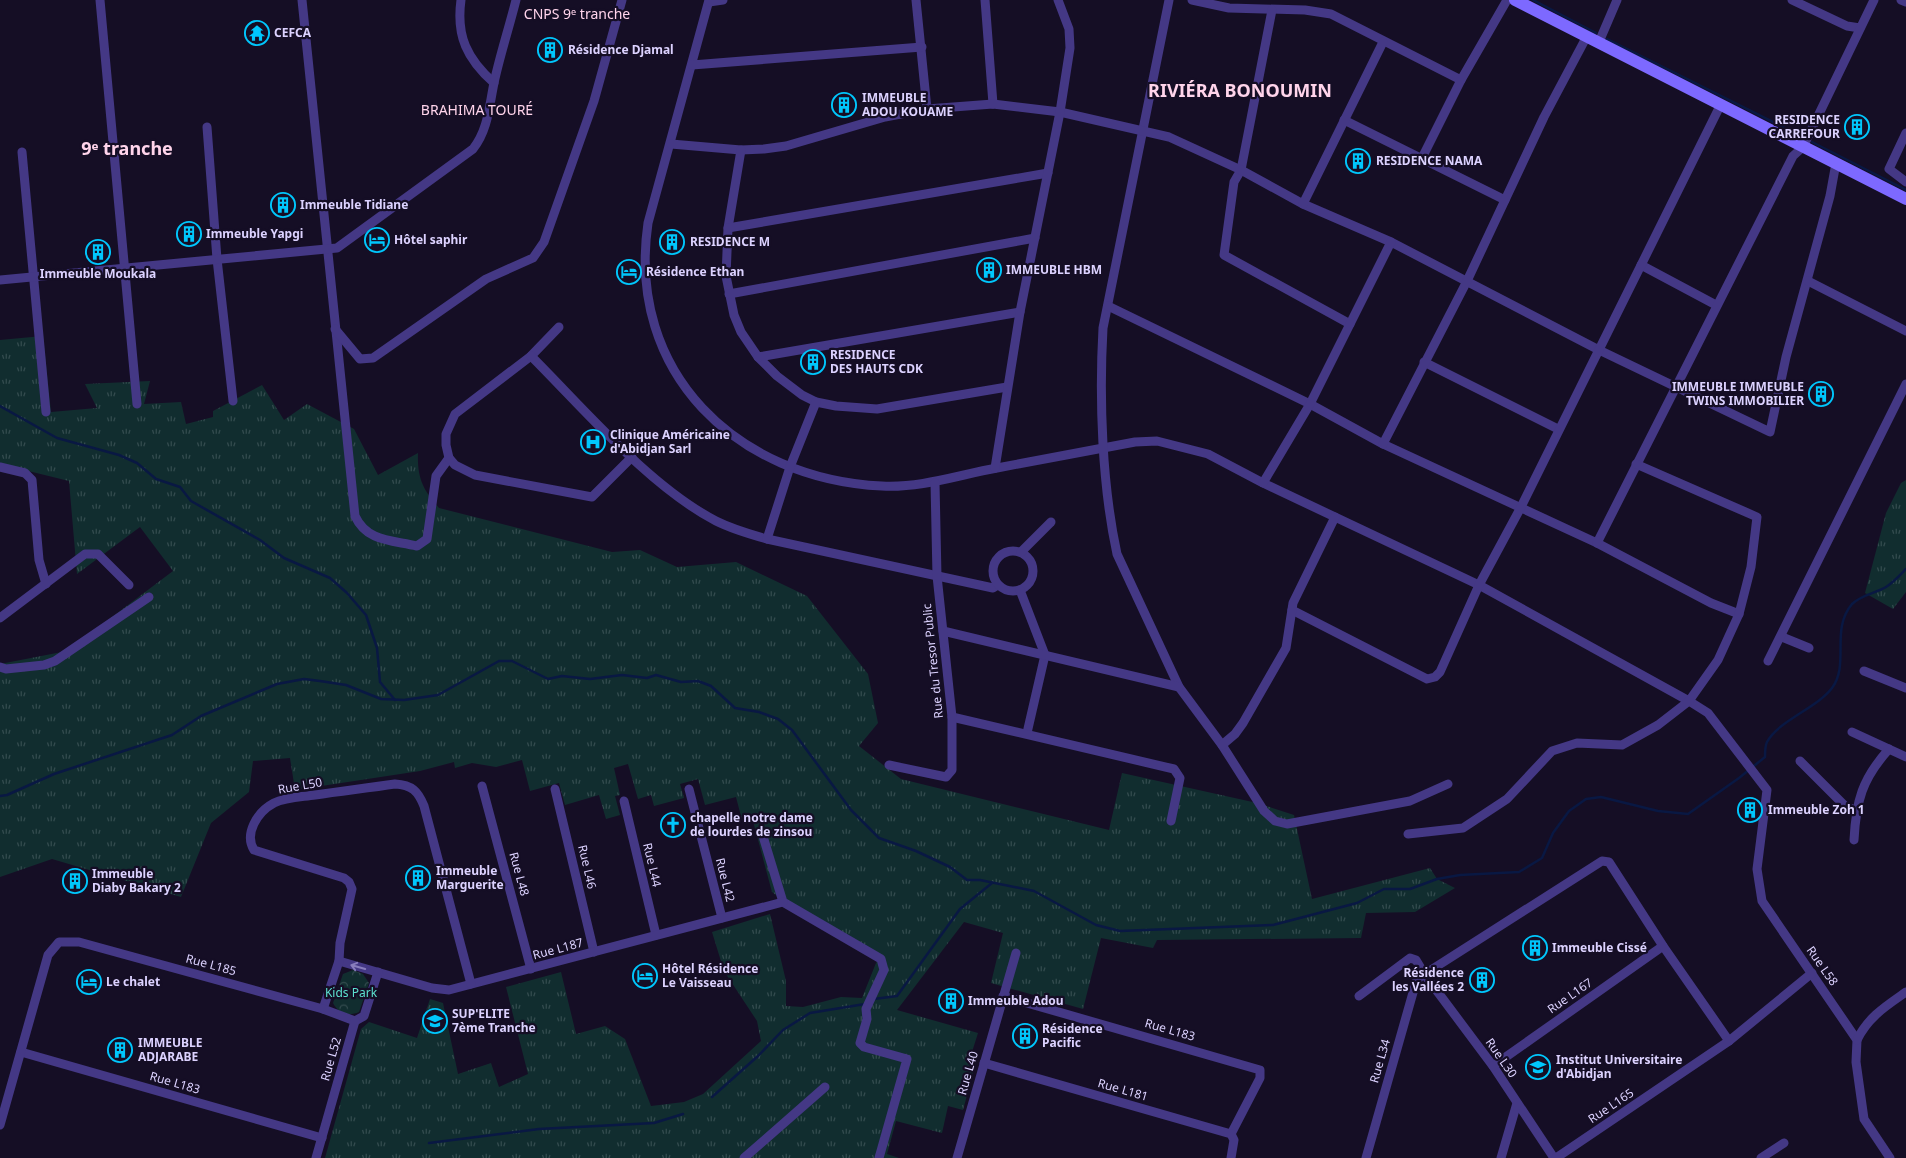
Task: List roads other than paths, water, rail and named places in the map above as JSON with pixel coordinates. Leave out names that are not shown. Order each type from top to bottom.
[{"type":"street","points":[[100,0],[137,404]]},
{"type":"street","points":[[302,0],[355,516],[360,527],[370,535],[417,546],[423,544],[427,539],[436,476],[450,458]]},
{"type":"street","points":[[461,0],[460,24],[466,47],[478,69],[494,83]]},
{"type":"street","points":[[0,280],[340,246],[473,149],[487,124],[494,83],[516,0]]},
{"type":"street","points":[[335,328],[360,359],[373,358],[486,279],[533,258],[540,249],[594,101],[622,0]]},
{"type":"street","points":[[723,0],[709,1],[648,223],[644,249],[650,306],[658,336],[671,366],[687,390],[735,439],[790,467],[831,478],[874,485],[935,483],[995,468],[1105,448],[1147,441],[1168,443],[1208,454],[1263,483],[1479,585],[1689,700]]},
{"type":"street","points":[[916,0],[927,109]]},
{"type":"street","points":[[984,0],[993,104]]},
{"type":"street","points":[[995,468],[1020,312],[1060,112],[1070,48],[1069,29],[1058,0]]},
{"type":"street","points":[[1170,0],[1103,328],[1105,448],[1113,536],[1117,554],[1179,687],[1222,744],[1264,811],[1275,821],[1287,824],[1410,801],[1448,784]]},
{"type":"street","points":[[1192,0],[1229,8],[1305,10],[1331,14],[1461,80]]},
{"type":"street","points":[[1422,158],[1461,80],[1506,0]]},
{"type":"street","points":[[1515,0],[1906,199]]},
{"type":"street","points":[[1599,42],[1617,0]]},
{"type":"street","points":[[1792,0],[1848,26],[1860,28]]},
{"type":"street","points":[[1597,543],[1793,156],[1803,147],[1874,0]]},
{"type":"street","points":[[1901,0],[1906,2]]},
{"type":"street","points":[[1272,10],[1241,170],[1234,182],[1224,255],[1350,324]]},
{"type":"street","points":[[1383,444],[1467,281],[1505,200],[1587,36]]},
{"type":"street","points":[[1303,204],[1383,42]]},
{"type":"street","points":[[692,65],[922,47]]},
{"type":"street","points":[[671,144],[741,150],[786,146],[885,117],[927,109],[993,104],[1060,112],[1169,137],[1241,170],[1303,204],[1391,242],[1599,350],[1770,432],[1786,357],[1830,196],[1836,163]]},
{"type":"street","points":[[1292,610],[1427,679],[1434,677],[1440,672],[1479,585],[1521,507],[1558,429],[1721,104]]},
{"type":"street","points":[[1344,120],[1505,200]]},
{"type":"street","points":[[207,126],[217,259],[233,401]]},
{"type":"street","points":[[1906,133],[1889,169],[1906,182]]},
{"type":"street","points":[[741,150],[725,252],[729,294],[741,332],[758,357],[782,381],[816,402],[836,406],[876,409],[1007,387]]},
{"type":"street","points":[[22,152],[46,412]]},
{"type":"street","points":[[728,228],[1048,173]]},
{"type":"street","points":[[729,294],[1034,238]]},
{"type":"street","points":[[1263,483],[1310,404],[1391,242]]},
{"type":"street","points":[[1641,265],[1716,305]]},
{"type":"street","points":[[1808,280],[1906,331]]},
{"type":"street","points":[[1108,306],[1310,404],[1383,444],[1597,543],[1711,602],[1739,614]]},
{"type":"street","points":[[758,357],[1020,312]]},
{"type":"street","points":[[559,327],[531,356],[455,414],[446,434],[446,446],[450,458],[455,465],[476,475],[592,498],[632,457]]},
{"type":"street","points":[[531,356],[632,457],[671,492],[692,507],[740,531],[767,539],[993,588],[998,585]]},
{"type":"street","points":[[1424,362],[1558,429]]},
{"type":"street","points":[[1768,661],[1782,637],[1906,384]]},
{"type":"street","points":[[767,539],[790,467],[816,402]]},
{"type":"street","points":[[1408,834],[1463,828],[1508,799],[1552,751],[1577,743],[1622,745],[1658,725],[1689,700],[1718,660],[1739,614],[1751,566],[1757,517],[1636,464]]},
{"type":"street","points":[[0,467],[20,471],[30,476],[32,480],[39,560],[46,584]]},
{"type":"street","name":"Rue du Tresor Public","points":[[889,765],[946,777],[952,770],[952,717],[937,576],[935,483]]},
{"type":"street","points":[[1222,744],[1235,734],[1243,723],[1286,648],[1293,603],[1335,517]]},
{"type":"street","points":[[1021,552],[1051,522]]},
{"type":"street","points":[[1007,551],[1021,552],[1026,556],[1033,568],[1030,581],[1020,590],[1008,590],[998,585],[993,572],[996,559],[1007,551]]},
{"type":"street","points":[[0,618],[85,554],[91,553],[105,559],[130,585]]},
{"type":"street","points":[[1020,590],[1045,655],[1027,732]]},
{"type":"street","points":[[0,666],[6,669],[49,664],[149,597]]},
{"type":"street","points":[[943,631],[1179,687]]},
{"type":"street","points":[[1782,637],[1809,648]]},
{"type":"street","points":[[1864,671],[1906,688]]},
{"type":"street","name":"Rue L58","points":[[1689,700],[1708,713],[1764,784],[1768,794],[1757,869],[1762,901],[1857,1040]]},
{"type":"street","points":[[952,717],[1027,732],[1174,769],[1180,778],[1171,821]]},
{"type":"street","points":[[1852,732],[1906,757]]},
{"type":"street","points":[[1854,840],[1856,810],[1868,776],[1889,749]]},
{"type":"street","points":[[1800,761],[1846,807],[1856,810]]},
{"type":"street","name":"Rue L50","points":[[322,1009],[339,961],[340,944],[352,898],[349,882],[344,878],[254,850],[249,837],[251,830],[266,808],[275,803],[395,784],[406,784],[414,788],[424,806],[471,984]]},
{"type":"street","name":"Rue L48","points":[[482,786],[532,968]]},
{"type":"street","name":"Rue L46","points":[[555,789],[594,952]]},
{"type":"street","name":"Rue L42","points":[[689,789],[722,918]]},
{"type":"street","name":"Rue L44","points":[[624,801],[656,936]]},
{"type":"street","points":[[762,833],[783,902],[881,959],[883,963],[884,970],[866,1009],[867,1018],[860,1043],[864,1047],[907,1059],[880,1158]]},
{"type":"street","points":[[1425,976],[1602,861],[1609,862],[1663,946],[1729,1041]]},
{"type":"street","name":"Rue L187","points":[[339,961],[440,990],[471,984],[783,902]]},
{"type":"street","name":"Rue L185","points":[[21,1052],[48,955],[59,942],[79,942],[322,1009],[355,1021]]},
{"type":"street","name":"Rue L167","points":[[1493,1066],[1663,946]]},
{"type":"street","name":"Rue L40","points":[[957,1158],[1016,952]]},
{"type":"street","name":"Rue L30","points":[[1359,996],[1410,958],[1416,960],[1425,976],[1493,1066],[1555,1158]]},
{"type":"street","name":"Rue L52","points":[[316,1158],[355,1021],[364,1016],[378,972]]},
{"type":"street","name":"Rue L165","points":[[1555,1158],[1729,1041],[1812,974]]},
{"type":"street","name":"Rue L34","points":[[1366,1158],[1413,989],[1420,977],[1425,976]]},
{"type":"street","points":[[1890,1158],[1864,1119],[1857,1072],[1857,1040],[1863,1028],[1876,1013],[1906,992]]},
{"type":"street","name":"Rue L183","points":[[1003,996],[1260,1070],[1260,1078],[1230,1134]]},
{"type":"street","points":[[0,1125],[21,1052]]},
{"type":"street","name":"Rue L183","points":[[21,1052],[322,1138]]},
{"type":"street","name":"Rue L181","points":[[984,1063],[1230,1134]]},
{"type":"street","points":[[744,1158],[825,1087]]},
{"type":"street","points":[[1501,1158],[1517,1103]]},
{"type":"street","points":[[1230,1134],[1234,1140],[1231,1158]]},
{"type":"street","points":[[1762,1158],[1784,1143]]},
{"type":"waterway","points":[[1533,0],[1596,33]]},
{"type":"waterway","points":[[1607,39],[1801,136]]},
{"type":"waterway","points":[[1812,142],[1906,190]]},
{"type":"waterway","points":[[0,406],[57,438],[119,455],[137,463],[156,479],[180,487],[191,501],[260,540],[284,558],[330,578],[347,593],[366,615],[377,648],[380,682],[395,700]]},
{"type":"waterway","points":[[0,796],[7,795],[54,774],[172,735],[201,716],[277,684],[304,679],[346,685],[381,699],[404,700],[438,695],[499,661],[512,661],[548,679],[562,676],[590,679],[622,675],[647,678],[656,675],[681,682],[698,681],[711,686],[735,708],[759,712],[778,719],[792,730],[851,810],[879,838],[916,851],[950,867],[967,880],[980,880],[1034,891],[1096,925],[1120,931],[1273,925],[1357,903],[1384,889],[1410,889],[1437,879],[1460,875],[1519,872],[1542,858],[1553,833],[1569,811],[1586,799],[1601,797],[1658,811],[1688,814],[1765,757],[1766,744],[1772,734],[1817,702],[1832,688],[1840,668],[1842,625],[1852,604],[1864,596],[1886,587],[1906,569]]},
{"type":"waterway","points":[[874,999],[897,996],[960,909],[992,883]]},
{"type":"waterway","points":[[712,1097],[758,1056],[783,1030],[810,1013],[865,1004]]},
{"type":"waterway","points":[[429,1143],[539,1129],[654,1123],[683,1114]]},
{"type":"place","name":"CEFCA","points":[[257,33]]},
{"type":"place","name":"Résidence Djamal","points":[[550,50]]},
{"type":"place","name":"IMMEUBLE ADOU KOUAME","points":[[844,105]]},
{"type":"place","name":"RESIDENCE CARREFOUR","points":[[1857,127]]},
{"type":"place","name":"RESIDENCE NAMA","points":[[1358,161]]},
{"type":"place","name":"Immeuble Tidiane","points":[[283,205]]},
{"type":"place","name":"Immeuble Yapgi","points":[[189,234]]},
{"type":"place","name":"Hôtel saphir","points":[[377,240]]},
{"type":"place","name":"RESIDENCE M","points":[[672,242]]},
{"type":"place","name":"Immeuble Moukala","points":[[98,252]]},
{"type":"place","name":"IMMEUBLE HBM","points":[[989,270]]},
{"type":"place","name":"Résidence Ethan","points":[[629,272]]},
{"type":"place","name":"RESIDENCE DES HAUTS CDK","points":[[813,362]]},
{"type":"place","name":"IMMEUBLE IMMEUBLE TWINS IMMOBILIER","points":[[1821,394]]},
{"type":"place","name":"Clinique Américaine d'Abidjan Sarl","points":[[593,442]]},
{"type":"place","name":"Immeuble Zoh 1","points":[[1750,810]]},
{"type":"place","name":"chapelle notre dame de lourdes de zinsou","points":[[673,825]]},
{"type":"place","name":"Immeuble Marguerite","points":[[418,878]]},
{"type":"place","name":"Immeuble Diaby Bakary 2","points":[[75,881]]},
{"type":"place","name":"Immeuble Cissé","points":[[1535,948]]},
{"type":"place","name":"Hôtel Résidence Le Vaisseau","points":[[645,976]]},
{"type":"place","name":"Résidence les Vallées 2","points":[[1482,980]]},
{"type":"place","name":"Le chalet","points":[[89,982]]},
{"type":"place","name":"Immeuble Adou","points":[[951,1001]]},
{"type":"place","name":"SUP'ELITE 7ème Tranche","points":[[435,1021]]},
{"type":"place","name":"Résidence Pacific","points":[[1025,1036]]},
{"type":"place","name":"IMMEUBLE ADJARABE","points":[[120,1050]]},
{"type":"place","name":"Institut Universitaire d'Abidjan","points":[[1538,1067]]},
{"type":"district","name":"CNPS 9ᵉ tranche","points":[[577,14]]},
{"type":"district","name":"RIVIÉRA BONOUMIN","points":[[1240,91]]},
{"type":"district","name":"BRAHIMA TOURÉ","points":[[477,110]]},
{"type":"district","name":"9ᵉ tranche","points":[[127,149]]},
{"type":"park label","name":"Kids Park","points":[[351,993]]}]
